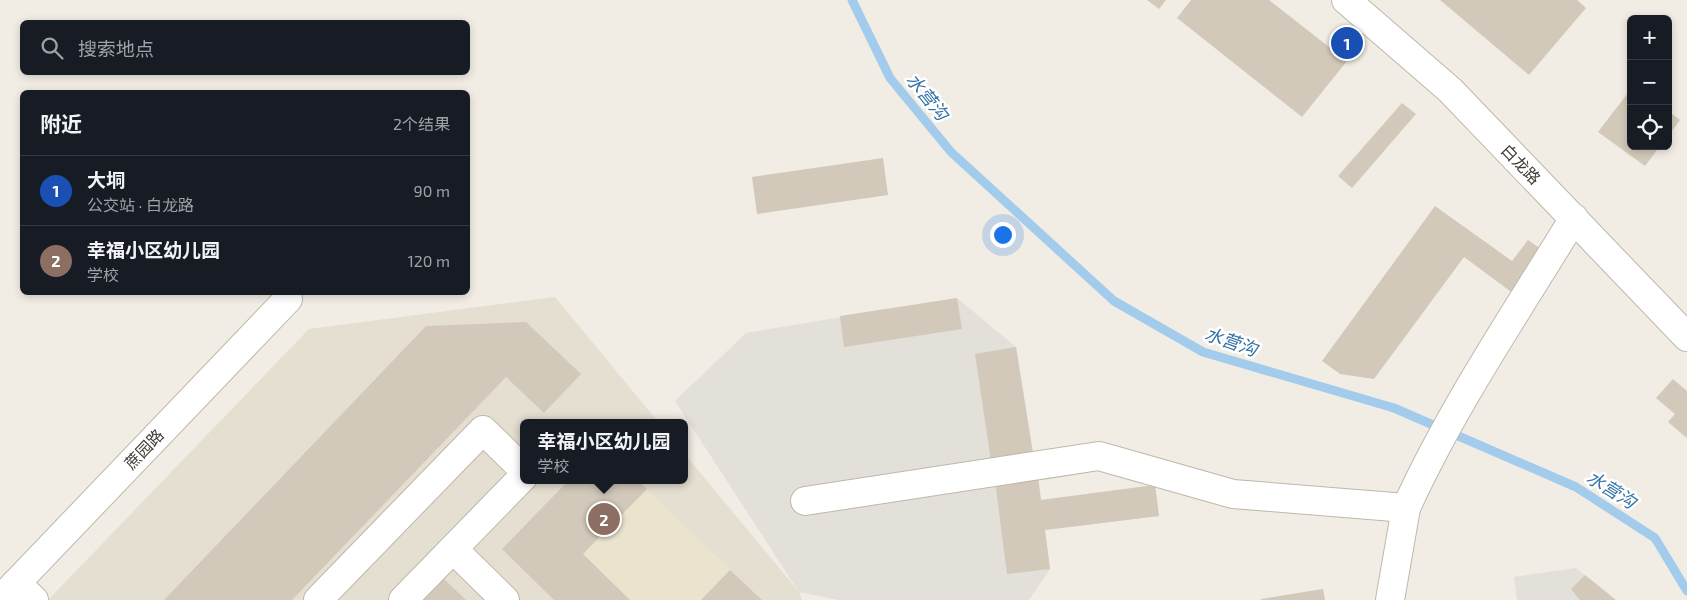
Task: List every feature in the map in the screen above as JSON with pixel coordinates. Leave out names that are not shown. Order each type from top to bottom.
[{"type":"street","name":"白龙路","points":[[1346,0],[1450,90],[1687,337]]},
{"type":"street","points":[[1390,600],[1406,508],[1420,477],[1469,389],[1574,218]]},
{"type":"street","name":"蔗园路","points":[[17,594],[288,299]]},
{"type":"street","points":[[318,600],[483,430],[520,466]]},
{"type":"street","points":[[805,501],[1098,456],[1233,494],[1406,508]]},
{"type":"street","points":[[403,600],[520,480]]},
{"type":"street","points":[[453,549],[504,600]]},
{"type":"shaded area","points":[[555,297],[656,419],[520,419],[520,484],[688,484],[688,458],[799,592],[802,600],[48,600],[309,329]]},
{"type":"shaded area","points":[[957,298],[1016,347],[1041,500],[1155,485],[1159,516],[1045,530],[1050,569],[1029,600],[839,600],[799,592],[675,401],[746,333]]},
{"type":"shaded area","points":[[565,484],[641,484],[762,600],[554,600],[502,549]]},
{"type":"shaded area","points":[[1576,568],[1616,600],[1517,600],[1514,577]]},
{"type":"building","points":[[1147,0],[1166,0],[1159,9]]},
{"type":"building","points":[[1191,0],[1269,0],[1347,61],[1302,117],[1177,18]]},
{"type":"building","points":[[1440,0],[1577,0],[1586,8],[1529,75]]},
{"type":"building","points":[[1627,94],[1627,150],[1657,150],[1645,166],[1598,132]]},
{"type":"building","points":[[1402,103],[1416,114],[1352,188],[1338,176]]},
{"type":"building","points":[[1672,114],[1680,120],[1672,131]]},
{"type":"building","points":[[883,158],[888,195],[757,214],[752,177]]},
{"type":"building","points":[[1435,206],[1512,261],[1528,240],[1545,252],[1514,294],[1464,257],[1374,379],[1340,374],[1322,361]]},
{"type":"building","points":[[957,298],[962,329],[844,347],[840,316]]},
{"type":"building","points":[[526,322],[581,374],[544,413],[506,377],[292,600],[164,600],[426,326]]},
{"type":"building","points":[[1016,347],[1033,454],[991,461],[975,354]]},
{"type":"building","points":[[1673,379],[1687,391],[1687,438],[1668,422],[1675,414],[1656,398]]},
{"type":"building","points":[[1038,476],[1041,500],[1155,485],[1159,516],[1045,530],[1050,569],[1007,574],[995,481]]},
{"type":"building","points":[[565,484],[641,484],[647,489],[583,554],[630,600],[554,600],[502,549]]},
{"type":"building","points":[[730,570],[762,600],[701,600]]},
{"type":"building","points":[[1585,575],[1616,600],[1580,600],[1571,589]]},
{"type":"building","points":[[442,577],[466,600],[420,600]]},
{"type":"building","points":[[1323,589],[1325,600],[1261,600],[1261,599]]},
{"type":"waterway","name":"水营沟","points":[[852,0],[890,78],[951,152],[1114,301],[1203,352],[1394,408],[1576,487],[1655,538],[1687,591]]},
{"type":"place","name":"大垌","points":[[1347,43]]},
{"type":"place","name":"幸福小区幼儿园","points":[[604,519]]}]
